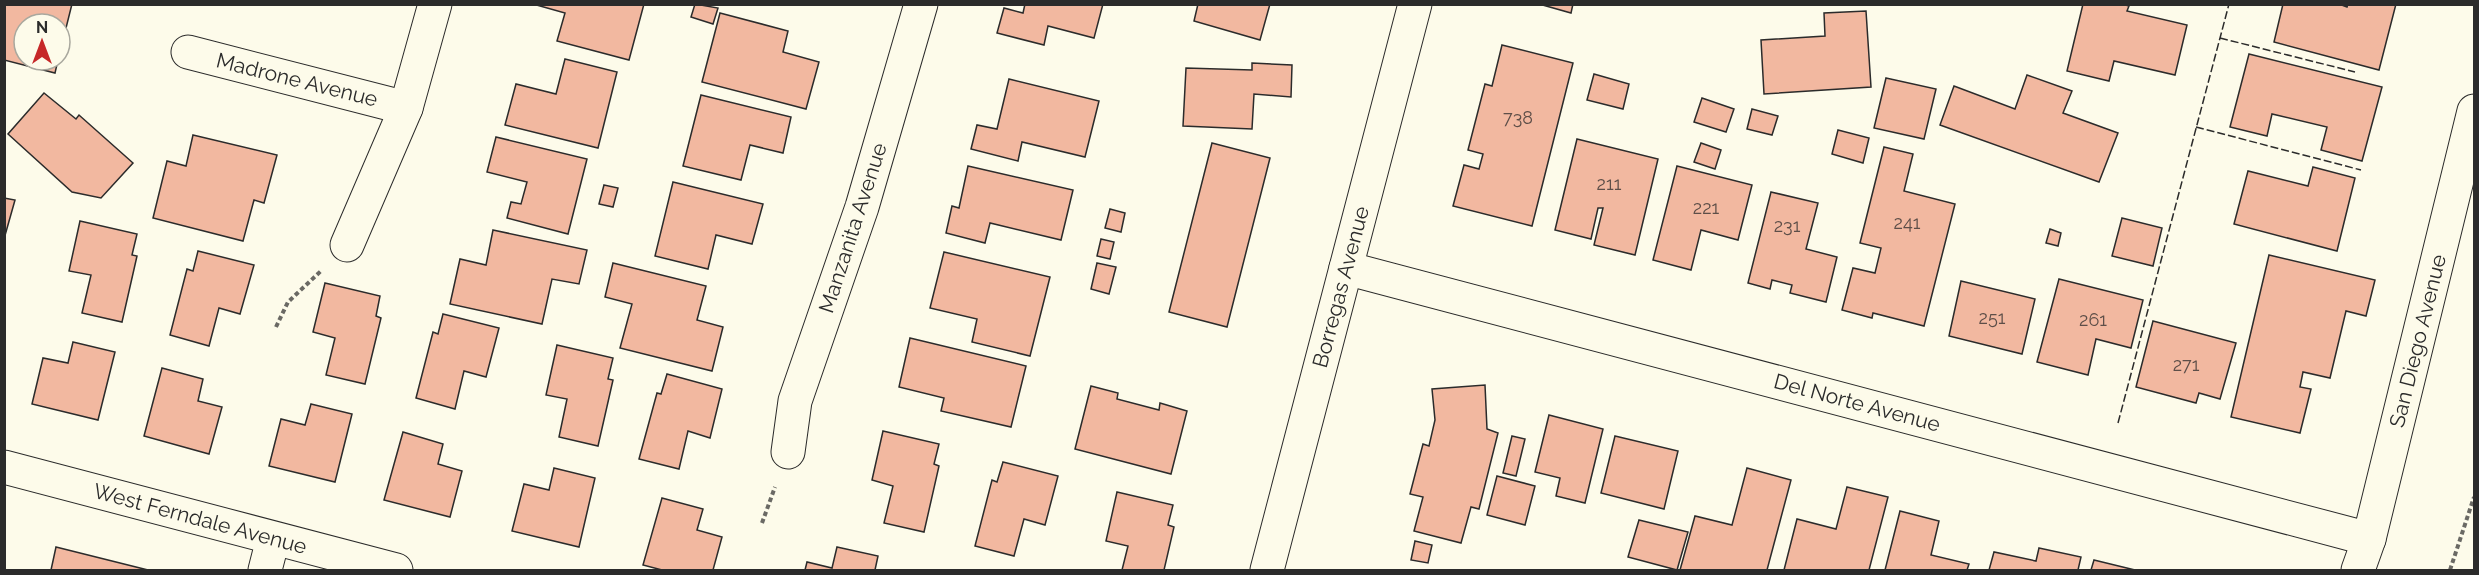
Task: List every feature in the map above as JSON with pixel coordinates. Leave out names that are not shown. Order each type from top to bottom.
[{"type":"street","name":"Madrone Avenue","points":[[347,244],[406,108],[435,4]]},
{"type":"street","name":"Manzanita Avenue","points":[[788,452],[795,401],[862,207],[921,4]]},
{"type":"street","name":"Borregas Avenue","points":[[1267,570],[1415,4]]},
{"type":"street","name":"Madrone Avenue","points":[[188,52],[406,108]]},
{"type":"street","name":"San Diego Avenue","points":[[2358,570],[2369,539],[2475,111]]},
{"type":"street","name":"Del Norte Avenue","points":[[1346,268],[2369,539]]},
{"type":"street","name":"West Ferndale Avenue","points":[[4,467],[396,570]]},
{"type":"street","points":[[265,570],[273,539]]},
{"type":"path","points":[[276,327],[288,302],[347,244]]},
{"type":"path","points":[[2450,570],[2475,498]]},
{"type":"building","points":[[4,4],[72,4],[70,12],[12,12],[12,62],[4,60]]},
{"type":"building","points":[[533,4],[644,4],[629,60],[557,41],[565,13]]},
{"type":"building","points":[[695,4],[718,8],[713,24],[691,17]]},
{"type":"building","points":[[1025,4],[1103,4],[1094,38],[1048,26],[1044,45],[997,33],[1004,8],[1023,13]]},
{"type":"building","points":[[1198,4],[1270,4],[1260,40],[1194,21]]},
{"type":"building","points":[[1539,4],[1573,4],[1571,13]]},
{"type":"building","points":[[2083,4],[2122,4],[2129,6],[2127,11],[2187,25],[2175,75],[2114,61],[2109,81],[2067,71]]},
{"type":"building","points":[[2283,4],[2339,4],[2347,7],[2348,4],[2396,4],[2379,70],[2274,42]]},
{"type":"building","points":[[1866,11],[1871,87],[1764,94],[1761,40],[1825,36],[1824,13]]},
{"type":"building","points":[[720,13],[788,31],[783,52],[819,62],[806,109],[702,82]]},
{"type":"building","points":[[1502,45],[1573,63],[1532,226],[1453,206],[1464,165],[1479,169],[1483,154],[1468,150],[1485,84],[1492,86]]},
{"type":"building","points":[[2249,54],[2382,87],[2362,161],[2321,150],[2327,127],[2272,114],[2267,136],[2230,127]]},
{"type":"building","points":[[565,59],[617,72],[598,148],[505,125],[516,84],[556,94]]},
{"type":"building","points":[[1252,63],[1292,65],[1291,97],[1254,94],[1252,129],[1183,126],[1186,68],[1252,70]]},
{"type":"building","points":[[1594,74],[1629,84],[1623,109],[1587,100]]},
{"type":"building","points":[[2027,75],[2072,91],[2063,113],[2118,133],[2099,182],[1940,125],[1954,86],[2015,109]]},
{"type":"building","points":[[1886,78],[1936,89],[1924,139],[1874,128]]},
{"type":"building","points":[[1009,79],[1099,101],[1085,157],[1022,142],[1018,161],[971,149],[977,125],[997,129]]},
{"type":"building","points":[[44,93],[76,119],[79,115],[133,163],[101,198],[72,192],[8,134]]},
{"type":"building","points":[[701,95],[791,117],[783,153],[750,145],[741,180],[683,166]]},
{"type":"building","points":[[1702,98],[1734,109],[1726,132],[1694,122]]},
{"type":"building","points":[[1752,109],[1778,116],[1772,135],[1747,129]]},
{"type":"building","points":[[1838,130],[1869,138],[1863,163],[1832,154]]},
{"type":"building","points":[[193,135],[277,155],[264,203],[254,200],[243,241],[153,218],[167,161],[186,166]]},
{"type":"building","points":[[496,137],[587,159],[568,234],[507,218],[511,202],[521,204],[527,182],[487,172]]},
{"type":"building","points":[[1577,139],[1658,159],[1635,255],[1594,245],[1603,208],[1598,208],[1591,239],[1555,230]]},
{"type":"building","points":[[1212,143],[1270,158],[1227,327],[1169,312]]},
{"type":"building","points":[[1701,143],[1721,150],[1715,169],[1694,162]]},
{"type":"building","points":[[1884,147],[1913,154],[1904,191],[1955,204],[1924,326],[1873,313],[1872,318],[1842,310],[1853,268],[1875,273],[1881,248],[1860,243]]},
{"type":"building","points":[[968,166],[1073,190],[1061,240],[990,223],[985,243],[946,233],[952,206],[959,208]]},
{"type":"building","points":[[1677,166],[1752,185],[1738,240],[1701,230],[1691,270],[1653,260]]},
{"type":"building","points":[[2313,167],[2355,178],[2337,251],[2234,224],[2248,171],[2308,186]]},
{"type":"building","points":[[673,182],[763,204],[752,244],[716,235],[708,269],[655,256]]},
{"type":"building","points":[[604,185],[618,188],[613,207],[599,204]]},
{"type":"building","points":[[1771,192],[1818,203],[1806,249],[1837,257],[1826,302],[1790,293],[1792,285],[1772,280],[1770,289],[1748,283]]},
{"type":"building","points":[[4,198],[15,200],[4,239]]},
{"type":"building","points":[[1110,209],[1125,213],[1121,232],[1105,228]]},
{"type":"building","points":[[2122,218],[2162,228],[2153,266],[2112,256]]},
{"type":"building","points":[[80,221],[137,234],[132,255],[137,256],[122,322],[82,313],[91,275],[69,271]]},
{"type":"building","points":[[2050,229],[2061,233],[2058,246],[2046,243]]},
{"type":"building","points":[[493,230],[587,250],[579,284],[552,279],[542,324],[450,304],[460,259],[486,265]]},
{"type":"building","points":[[1101,239],[1114,242],[1110,259],[1097,256]]},
{"type":"building","points":[[198,251],[254,265],[240,314],[219,308],[209,346],[170,335],[187,269],[193,271]]},
{"type":"building","points":[[944,252],[1050,277],[1030,356],[972,342],[977,319],[930,308]]},
{"type":"building","points":[[2269,255],[2375,280],[2366,316],[2346,311],[2330,378],[2303,372],[2300,387],[2311,389],[2300,433],[2231,417]]},
{"type":"building","points":[[613,263],[706,286],[697,320],[723,327],[712,371],[620,348],[632,304],[605,297]]},
{"type":"building","points":[[1097,263],[1116,267],[1109,294],[1091,289]]},
{"type":"building","points":[[2059,279],[2143,300],[2131,348],[2096,339],[2088,375],[2037,362]]},
{"type":"building","points":[[1961,281],[2035,299],[2022,354],[1949,336]]},
{"type":"building","points":[[325,283],[380,296],[376,316],[381,318],[365,384],[326,375],[335,338],[313,332]]},
{"type":"building","points":[[443,314],[499,328],[486,377],[464,371],[455,409],[416,398],[433,332],[438,334]]},
{"type":"building","points":[[2153,321],[2236,343],[2220,399],[2199,393],[2196,403],[2136,387]]},
{"type":"building","points":[[910,338],[1026,366],[1011,427],[941,411],[944,398],[899,387]]},
{"type":"building","points":[[73,342],[115,352],[98,420],[32,404],[43,358],[68,363]]},
{"type":"building","points":[[557,345],[613,358],[608,379],[613,380],[598,446],[559,437],[567,399],[546,395]]},
{"type":"building","points":[[162,368],[203,379],[198,401],[222,407],[209,454],[144,436]]},
{"type":"building","points":[[667,374],[722,389],[710,438],[688,431],[679,469],[639,459],[657,393],[661,394]]},
{"type":"building","points":[[1485,385],[1487,429],[1498,433],[1479,509],[1471,507],[1461,543],[1414,531],[1423,497],[1410,494],[1423,444],[1429,446],[1435,420],[1432,389]]},
{"type":"building","points":[[1091,386],[1118,393],[1117,399],[1159,410],[1160,403],[1187,411],[1171,474],[1075,449]]},
{"type":"building","points":[[311,404],[352,414],[335,482],[269,466],[281,419],[305,425]]},
{"type":"building","points":[[1549,415],[1603,429],[1585,503],[1556,496],[1560,478],[1535,472]]},
{"type":"building","points":[[883,431],[939,444],[934,464],[939,466],[924,532],[884,523],[893,486],[872,480]]},
{"type":"building","points":[[403,432],[443,444],[438,464],[462,471],[450,517],[384,500]]},
{"type":"building","points":[[1512,436],[1525,439],[1516,476],[1503,473]]},
{"type":"building","points":[[1615,436],[1678,451],[1664,509],[1601,493]]},
{"type":"building","points":[[1003,462],[1058,476],[1045,525],[1024,519],[1014,556],[975,546],[992,480],[997,482]]},
{"type":"building","points":[[554,468],[595,478],[579,547],[512,531],[524,484],[549,490]]},
{"type":"building","points":[[1747,468],[1791,480],[1767,570],[1680,570],[1695,516],[1732,525]]},
{"type":"building","points":[[1497,476],[1535,486],[1525,525],[1487,515]]},
{"type":"building","points":[[1847,487],[1888,497],[1869,570],[1784,570],[1797,519],[1836,529]]},
{"type":"building","points":[[1117,492],[1173,505],[1168,525],[1174,527],[1164,570],[1122,570],[1128,546],[1106,541]]},
{"type":"building","points":[[662,498],[703,509],[697,530],[722,537],[713,570],[662,570],[643,565]]},
{"type":"building","points":[[1900,511],[1939,521],[1931,555],[1969,564],[1967,570],[1885,570]]},
{"type":"building","points":[[1639,520],[1688,532],[1677,570],[1628,557]]},
{"type":"building","points":[[1415,541],[1432,545],[1428,563],[1411,560]]},
{"type":"building","points":[[56,547],[148,570],[51,570]]},
{"type":"building","points":[[837,547],[878,556],[875,570],[805,570],[807,562],[832,568]]},
{"type":"building","points":[[2039,548],[2081,557],[2078,570],[1989,570],[1994,552],[2036,561]]},
{"type":"building","points":[[2094,560],[2135,570],[2091,570]]},
{"type":"fence","points":[[2118,423],[2229,4]]},
{"type":"fence","points":[[2220,38],[2355,72]]},
{"type":"fence","points":[[2196,127],[2361,170]]}]
